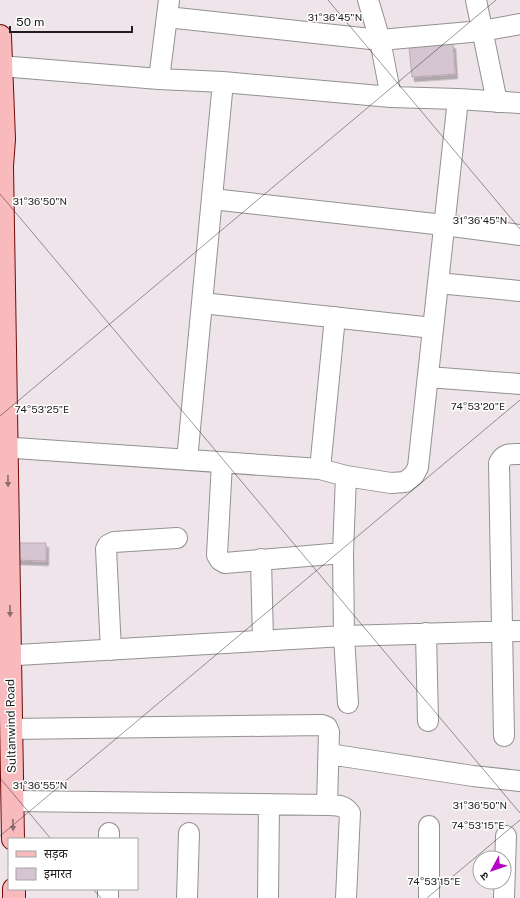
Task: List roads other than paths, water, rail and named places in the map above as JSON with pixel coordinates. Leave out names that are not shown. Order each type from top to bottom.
[{"type":"main road","name":"Sultanwind Road","points":[[0,36],[5,656],[11,729],[13,838]]},
{"type":"street","points":[[368,0],[380,40],[391,97]]},
{"type":"street","points":[[476,0],[497,102]]},
{"type":"street","points":[[159,79],[168,9],[380,40],[482,31],[520,24]]},
{"type":"street","points":[[0,66],[159,79],[223,82],[391,97],[520,103]]},
{"type":"street","points":[[187,460],[223,82]]},
{"type":"street","points":[[4,447],[320,470],[346,476],[391,483],[405,482],[414,475],[418,467],[458,99]]},
{"type":"street","points":[[212,199],[520,235]]},
{"type":"street","points":[[438,283],[520,291]]},
{"type":"street","points":[[202,303],[433,328]]},
{"type":"street","points":[[320,470],[335,317]]},
{"type":"street","points":[[428,377],[520,384]]},
{"type":"street","points":[[504,736],[512,631],[499,463],[502,457],[520,454]]},
{"type":"street","points":[[222,462],[218,555],[220,560],[225,563],[343,553]]},
{"type":"street","points":[[346,476],[343,553],[344,636],[348,703]]},
{"type":"street","points":[[110,650],[106,549],[108,545],[114,542],[177,538]]},
{"type":"street","points":[[261,559],[264,641]]},
{"type":"street","points":[[5,656],[344,636],[512,631]]},
{"type":"street","points":[[426,633],[428,721]]},
{"type":"street","points":[[11,729],[322,725],[327,728],[329,732],[327,805]]},
{"type":"street","points":[[329,754],[473,776],[520,781]]},
{"type":"street","points":[[13,801],[341,806],[347,808],[350,813],[346,898]]},
{"type":"street","points":[[268,898],[269,804]]},
{"type":"street","points":[[429,826],[429,898]]},
{"type":"street","points":[[187,898],[189,833]]},
{"type":"street","points":[[504,898],[506,836]]}]
